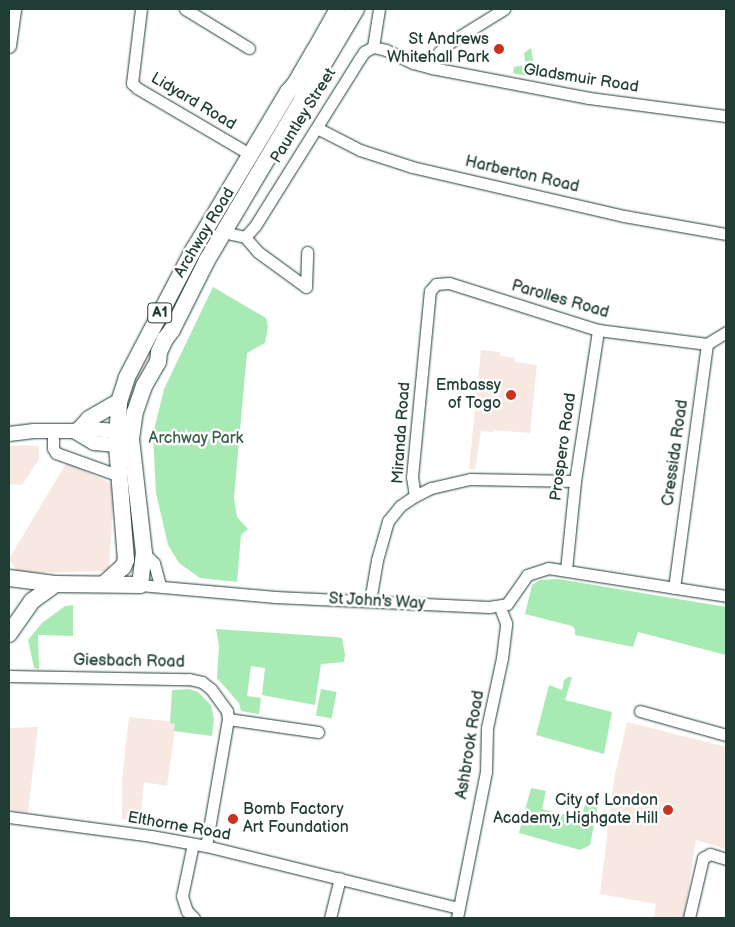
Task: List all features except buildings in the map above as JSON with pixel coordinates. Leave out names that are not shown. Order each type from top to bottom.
[{"type":"highway","name":"Archway Road","points":[[105,583],[124,567],[126,560],[120,476],[122,438],[135,412],[144,386],[158,362],[159,352],[311,70],[338,9]]},
{"type":"highway","name":"Archway Road","points":[[311,70],[356,9]]},
{"type":"highway","name":"Archway Road","points":[[140,585],[144,553],[122,438],[119,402],[127,377],[194,249],[288,92],[285,81],[297,65],[311,70]]},
{"type":"highway","points":[[77,430],[89,419],[119,402]]},
{"type":"highway","name":"St John's Way","points":[[9,578],[55,584],[105,583],[140,585]]},
{"type":"highway","points":[[9,634],[32,601],[55,584]]},
{"type":"main road","points":[[9,46],[14,9]]},
{"type":"main road","points":[[9,424],[34,431]]},
{"type":"main road","points":[[9,434],[34,431],[77,430],[122,438]]},
{"type":"street","name":"Lidyard Road","points":[[141,9],[132,83],[136,88],[250,155]]},
{"type":"street","points":[[184,9],[249,48]]},
{"type":"street","points":[[373,46],[379,9]]},
{"type":"street","points":[[432,68],[439,52],[449,43],[504,9]]},
{"type":"street","name":"Gladsmuir Road","points":[[373,46],[413,63],[432,68],[589,98],[726,116]]},
{"type":"street","name":"Pauntley Street","points":[[245,238],[260,219],[364,52],[373,46]]},
{"type":"street","name":"Harberton Road","points":[[316,128],[360,150],[412,167],[624,216],[726,234]]},
{"type":"street","points":[[225,228],[232,234],[245,238],[258,252],[306,286],[307,252]]},
{"type":"street","name":"Parolles Road","points":[[436,284],[449,283],[598,330],[707,344]]},
{"type":"street","name":"Miranda Road","points":[[370,601],[377,560],[388,521],[400,506],[416,496],[412,477],[430,291],[436,284]]},
{"type":"street","name":"Prospero Road","points":[[566,570],[575,481],[598,330]]},
{"type":"street","points":[[707,344],[726,332]]},
{"type":"street","name":"Cressida Road","points":[[674,588],[707,344]]},
{"type":"street","points":[[53,431],[53,448],[56,453],[120,476]]},
{"type":"street","points":[[416,496],[431,488],[470,479],[575,481]]},
{"type":"street","points":[[144,553],[154,563],[160,586]]},
{"type":"street","points":[[500,607],[507,604],[513,598],[527,575],[540,569],[566,570],[726,596]]},
{"type":"street","name":"St John's Way","points":[[140,585],[275,597],[500,607]]},
{"type":"street","name":"Ashbrook Road","points":[[458,913],[486,772],[487,728],[502,658],[506,623],[500,607]]},
{"type":"street","name":"Giesbach Road","points":[[9,676],[189,679],[202,682],[212,689],[227,711],[228,719]]},
{"type":"street","points":[[640,712],[726,735]]},
{"type":"street","points":[[206,846],[228,719],[318,732]]},
{"type":"street","name":"Elthorne Road","points":[[9,817],[206,846],[340,878],[458,913]]},
{"type":"street","points":[[193,844],[182,896],[187,911],[194,918]]},
{"type":"street","points":[[689,918],[703,858],[710,854],[726,859]]},
{"type":"street","points":[[330,918],[340,878]]},
{"type":"shaded area","points":[[481,350],[500,352],[500,356],[515,358],[515,362],[537,365],[530,433],[481,431],[475,470],[469,469]]},
{"type":"shaded area","points":[[9,446],[39,446],[39,459],[22,485],[9,484]]},
{"type":"shaded area","points":[[67,462],[114,485],[109,571],[19,573],[9,559]]},
{"type":"shaded area","points":[[129,717],[176,722],[167,786],[144,782],[140,820],[122,819],[122,779]]},
{"type":"shaded area","name":"City of London Academy, Highgate Hill","points":[[627,722],[726,747],[726,849],[696,840],[684,918],[654,918],[656,904],[600,894],[614,779]]},
{"type":"shaded area","points":[[38,727],[28,813],[9,810],[9,728]]},
{"type":"green space","points":[[531,48],[533,60],[530,77],[513,73],[514,67],[526,65],[524,53]]},
{"type":"green space","name":"Archway Park","points":[[213,287],[266,318],[268,327],[265,343],[247,353],[234,498],[237,517],[248,529],[241,535],[237,582],[200,578],[179,563],[168,545],[156,493],[153,434],[164,389]]},
{"type":"green space","points":[[558,579],[726,607],[726,655],[638,632],[633,647],[575,635],[575,629],[572,626],[525,614],[532,585],[540,580]]},
{"type":"green space","points":[[73,605],[73,636],[38,635],[39,669],[34,668],[28,640],[42,623],[65,606]]},
{"type":"green space","points":[[216,629],[342,638],[345,655],[344,662],[321,664],[315,705],[262,695],[265,668],[251,666],[247,696],[261,698],[259,714],[241,711],[239,703],[217,678],[219,646]]},
{"type":"green space","points":[[572,677],[565,700],[612,712],[604,754],[536,735],[549,685],[562,690],[564,680]]},
{"type":"green space","points":[[189,689],[198,692],[211,705],[214,719],[212,736],[174,731],[175,724],[170,723],[172,690]]},
{"type":"green space","points":[[321,689],[337,692],[332,719],[316,716]]},
{"type":"green space","points":[[531,788],[546,791],[542,809],[581,819],[586,801],[598,804],[590,845],[580,850],[519,833]]},
{"type":"place","name":"St Andrews Whitehall Park","points":[[499,49]]},
{"type":"place","name":"Embassy of Togo","points":[[511,395]]},
{"type":"place","name":"City of London Academy, Highgate Hill","points":[[668,810]]},
{"type":"place","name":"Bomb Factory Art Foundation","points":[[233,819]]}]
